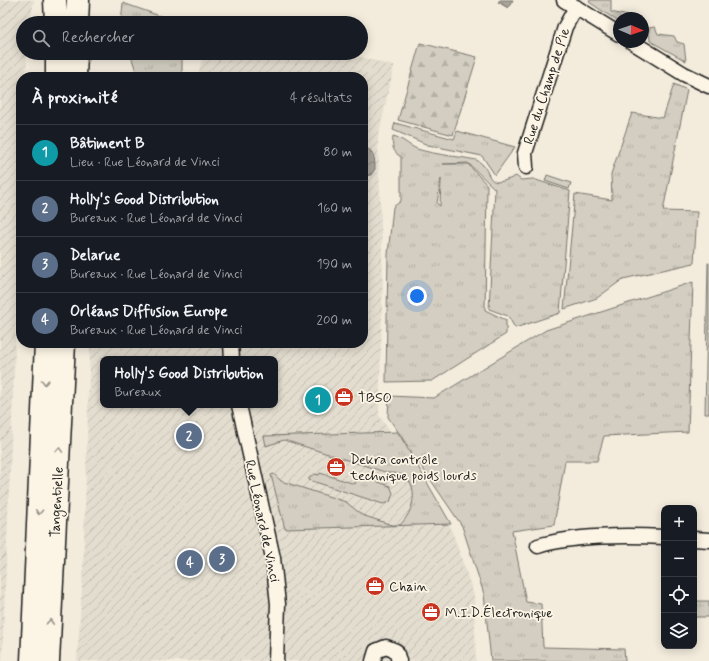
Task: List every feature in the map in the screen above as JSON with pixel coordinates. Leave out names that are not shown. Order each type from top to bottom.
[{"type":"highway","points":[[55,0],[56,16]]},
{"type":"highway","points":[[77,16],[78,0]]},
{"type":"highway","points":[[57,60],[58,72]]},
{"type":"highway","points":[[75,72],[76,60]]},
{"type":"highway","name":"Tangentielle","points":[[32,661],[46,348]]},
{"type":"highway","name":"Tangentielle","points":[[48,661],[64,348]]},
{"type":"street","points":[[570,4],[613,30]]},
{"type":"street","name":"Rue du Champ de Pie","points":[[526,167],[525,153],[565,27],[570,4]]},
{"type":"street","points":[[642,48],[684,74],[709,86]]},
{"type":"street","name":"Rue Léonard de Vinci","points":[[240,408],[274,566],[278,604],[276,661]]},
{"type":"street","points":[[538,546],[557,540],[639,536],[661,537]]},
{"type":"street","points":[[697,539],[709,540]]},
{"type":"street","points":[[373,661],[376,651],[384,647],[396,651],[399,661]]},
{"type":"shaded area","points":[[0,0],[34,0],[31,16],[16,16],[16,60],[27,60],[26,72],[16,72],[16,324],[2,661],[0,661]]},
{"type":"shaded area","points":[[368,59],[394,66],[378,138],[383,280],[379,415],[450,525],[474,595],[476,661],[77,661],[83,572],[90,348],[368,348],[368,72],[199,72],[202,60]]},
{"type":"green space","points":[[590,0],[611,0],[611,12],[613,12],[613,18],[589,2]]},
{"type":"green space","points":[[123,3],[160,16],[122,16]]},
{"type":"green space","points":[[655,27],[658,34],[674,36],[677,42],[684,44],[686,61],[650,41],[649,28]]},
{"type":"green space","points":[[420,43],[477,57],[453,135],[398,120]]},
{"type":"green space","points":[[132,60],[182,60],[182,72],[136,72]]},
{"type":"green space","points":[[674,84],[687,90],[663,211],[697,212],[694,263],[623,279],[597,298],[564,309],[575,194],[612,200],[611,174],[632,113],[663,118]]},
{"type":"green space","points":[[395,123],[454,139],[457,131],[515,147],[495,175],[482,156],[428,145],[393,130]]},
{"type":"green space","points":[[393,136],[417,149],[476,160],[482,164],[493,181],[505,181],[516,176],[521,180],[533,179],[570,191],[560,313],[515,328],[508,316],[489,309],[495,189],[468,163],[443,164],[468,164],[487,185],[485,310],[506,320],[506,334],[432,381],[386,382],[388,254],[393,207],[401,201],[401,157],[394,150]],"holes":[[[441,179],[440,206],[437,203]]]},
{"type":"green space","points":[[547,175],[571,183],[569,189],[545,181]]},
{"type":"green space","points":[[708,263],[709,414],[705,414]]},
{"type":"green space","points":[[693,282],[688,432],[604,436],[597,461],[565,461],[554,525],[512,531],[526,602],[541,604],[543,647],[624,649],[625,661],[491,661],[484,594],[462,526],[388,417],[389,396],[434,398],[546,330]]},
{"type":"green space","points":[[398,432],[451,524],[285,529],[271,475],[274,474],[281,481],[346,502],[362,515],[392,525],[400,525],[406,518],[413,501],[413,492],[411,484],[406,478],[399,474],[388,473],[284,440],[266,446],[264,436]]},
{"type":"green space","points":[[320,473],[355,484],[358,475],[390,486],[393,493],[390,502],[383,504],[309,480],[309,478],[314,474],[319,475]]},
{"type":"green space","points":[[697,601],[709,601],[709,617],[697,617]]},
{"type":"water","points":[[500,0],[513,0],[508,8],[498,2]]},
{"type":"water","points":[[368,149],[372,152],[374,158],[375,169],[371,175],[368,175]]},
{"type":"place","name":"TBSO","points":[[344,397]]},
{"type":"place","name":"Bâtiment B","points":[[318,400]]},
{"type":"place","name":"Holly's Good Distribution","points":[[189,436]]},
{"type":"place","name":"Dekra contrôle technique poids lourds","points":[[336,467]]},
{"type":"place","name":"Delarue","points":[[222,559]]},
{"type":"place","name":"Orléans Diffusion Europe","points":[[190,563]]},
{"type":"place","name":"Chain","points":[[375,586]]},
{"type":"place","name":"M.I.D.Électronique","points":[[431,612]]}]
